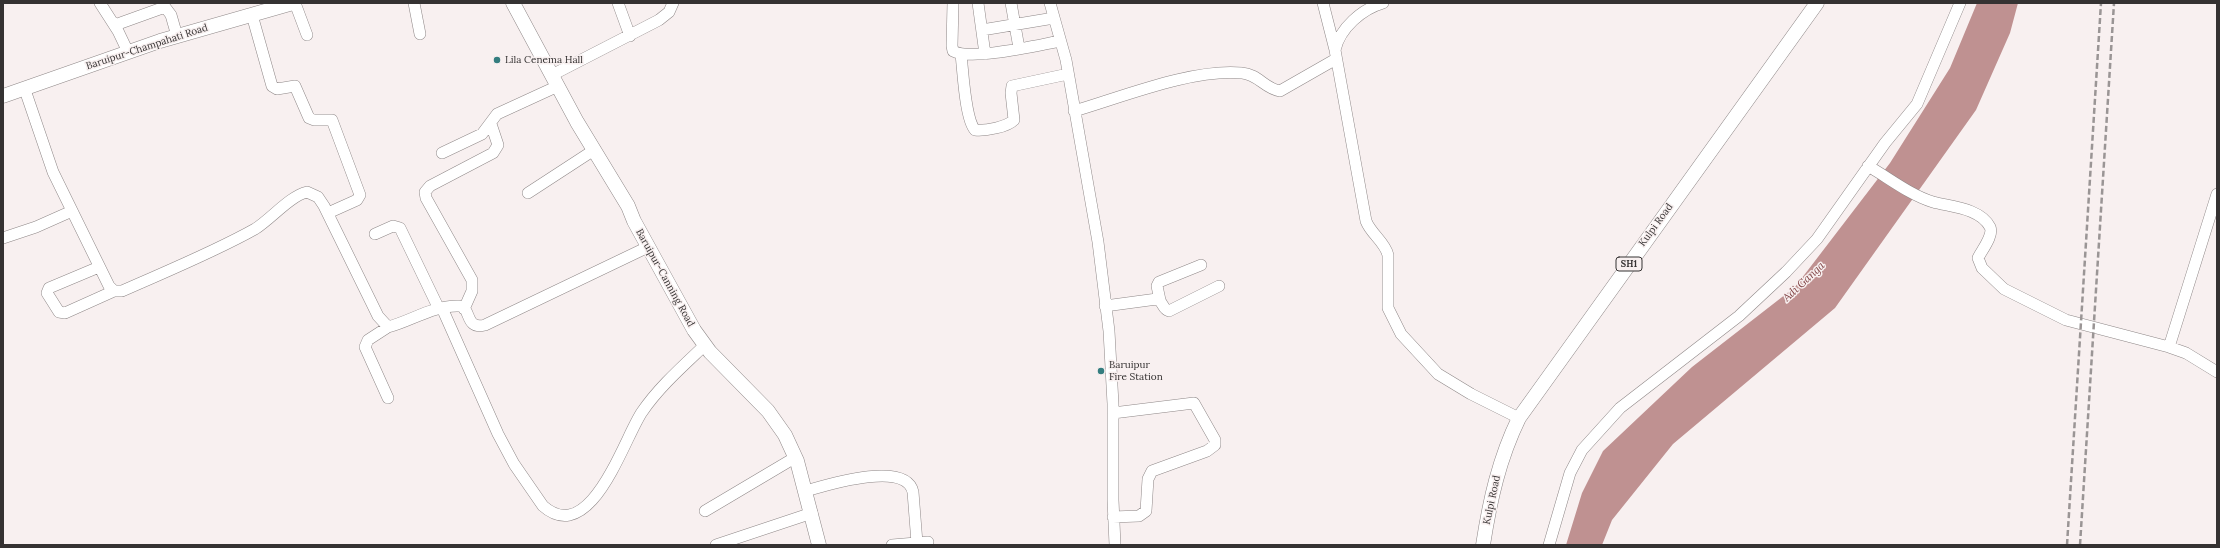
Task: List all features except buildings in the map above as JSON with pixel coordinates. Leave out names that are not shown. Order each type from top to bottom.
[{"type":"main road","name":"Baruipur-Champahati Road","points":[[3,96],[177,36],[294,3]]},
{"type":"main road","name":"Baruipur-Canning Road","points":[[513,3],[594,150],[628,206],[648,247],[694,330],[705,345],[768,411],[785,435],[796,457],[812,513],[819,545]]},
{"type":"main road","name":"Kulpi Road","points":[[1483,545],[1496,477],[1503,452],[1519,418],[1817,3]]},
{"type":"street","points":[[100,3],[115,25],[128,52]]},
{"type":"street","points":[[294,3],[307,35]]},
{"type":"street","points":[[414,3],[420,34]]},
{"type":"street","points":[[618,3],[630,36]]},
{"type":"street","points":[[442,153],[478,136],[491,124],[497,114],[665,16],[673,3]]},
{"type":"street","points":[[953,3],[953,51],[961,54],[985,54],[1060,41]]},
{"type":"street","points":[[978,3],[985,54]]},
{"type":"street","points":[[1011,3],[1019,48]]},
{"type":"street","points":[[1050,3],[1068,74],[1098,242],[1105,306],[1113,413],[1113,517],[1115,545]]},
{"type":"street","points":[[1323,3],[1336,54],[1366,221],[1371,232],[1386,249],[1388,256],[1387,302],[1395,325],[1423,360],[1438,374],[1466,391],[1519,418]]},
{"type":"street","points":[[1074,111],[1203,75],[1228,72],[1248,74],[1257,78],[1269,88],[1280,91],[1336,54],[1342,35],[1355,19],[1367,8],[1383,3]]},
{"type":"street","points":[[1549,545],[1576,460],[1616,412],[1654,380],[1739,316],[1786,272],[1817,239],[1868,166],[1917,104],[1960,3]]},
{"type":"street","points":[[115,25],[165,7],[171,15],[177,36]]},
{"type":"street","points":[[252,15],[272,86],[277,89],[295,86],[309,118],[314,120],[332,120],[335,125],[360,195],[357,200],[328,213]]},
{"type":"street","points":[[982,30],[1054,18]]},
{"type":"street","points":[[961,54],[964,92],[971,123],[975,130],[995,127],[1014,120],[1011,93],[1012,86],[1068,74]]},
{"type":"street","points":[[24,90],[44,151],[99,267],[109,286],[114,291]]},
{"type":"street","points":[[464,308],[472,290],[472,280],[426,198],[425,192],[430,186],[493,153],[498,145],[491,124]]},
{"type":"street","points":[[528,193],[594,150]]},
{"type":"street","points":[[1868,166],[1933,202],[1974,213],[1982,218],[1990,227],[1991,232],[1978,262],[1989,276],[2004,289],[2071,322],[2169,346],[2186,353],[2217,372]]},
{"type":"street","points":[[99,267],[49,288],[47,293],[48,296],[57,310],[65,313],[114,291],[122,291],[214,252],[256,228],[303,194],[311,193],[318,197],[328,213],[378,316],[388,327]]},
{"type":"street","points":[[2169,346],[2217,194]]},
{"type":"street","points":[[3,238],[36,227],[72,210]]},
{"type":"street","points":[[375,234],[393,226],[400,228],[440,308],[506,450],[543,506],[550,513],[565,519],[573,517],[582,511],[602,491],[642,412],[705,345]]},
{"type":"street","points":[[388,398],[365,347],[368,340],[388,327],[440,308],[459,306],[464,308],[472,324],[479,326],[488,325],[648,247]]},
{"type":"street","points":[[1201,265],[1157,284],[1160,300],[1164,309],[1172,310],[1219,286]]},
{"type":"street","points":[[1105,306],[1156,299],[1160,300]]},
{"type":"street","points":[[1113,413],[1194,403],[1215,440],[1215,445],[1207,451],[1152,470],[1148,479],[1146,511],[1139,516],[1113,517]]},
{"type":"street","points":[[705,511],[796,457]]},
{"type":"street","points":[[806,491],[853,480],[877,477],[889,476],[905,480],[912,488],[922,543],[892,545]]},
{"type":"street","points":[[716,545],[812,513]]},
{"type":"water","name":"Adi Ganga","points":[[1977,3],[2018,3],[2010,33],[1976,110],[1835,308],[1673,444],[1612,520],[1602,545],[1566,545],[1582,493],[1603,451],[1692,367],[1795,287],[1890,163],[1950,68]]},
{"type":"railway","points":[[2067,545],[2101,3]]},
{"type":"railway","points":[[2080,545],[2114,3]]},
{"type":"place","name":"Lila Cenema Hall","points":[[497,60]]},
{"type":"place","name":"Baruipur Fire Station","points":[[1101,371]]}]
